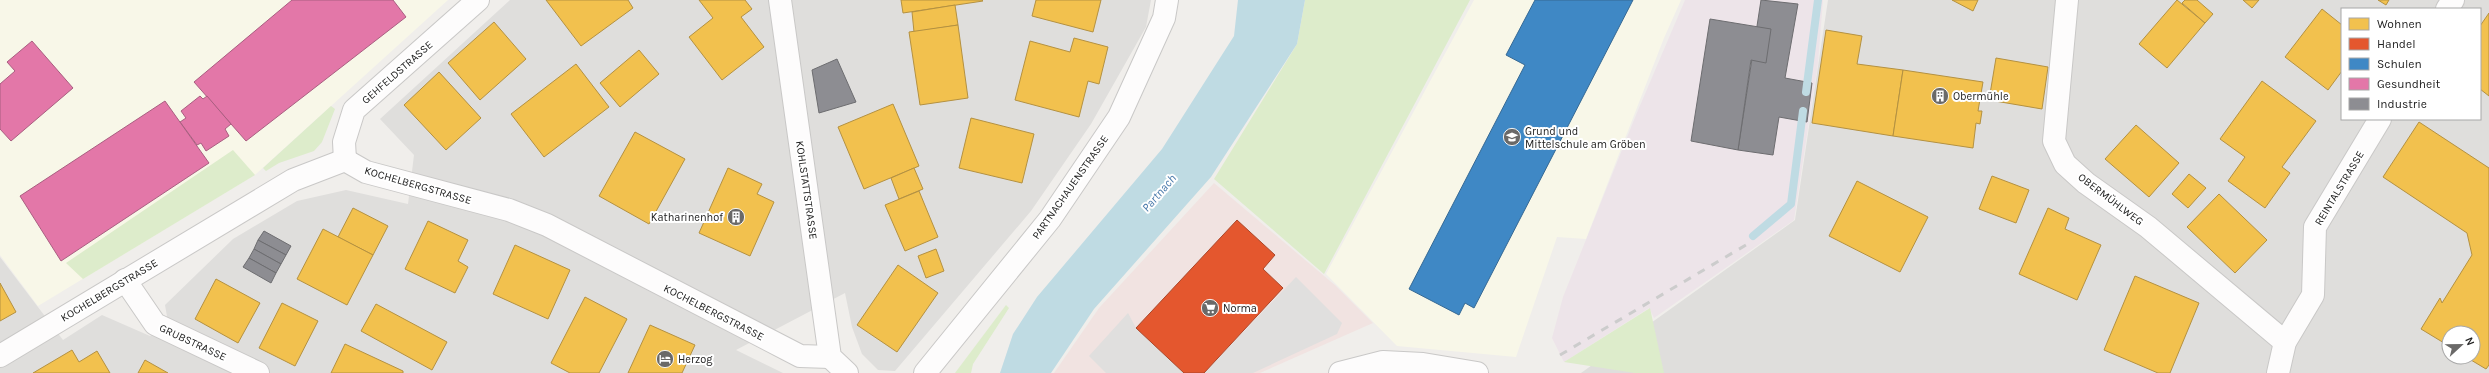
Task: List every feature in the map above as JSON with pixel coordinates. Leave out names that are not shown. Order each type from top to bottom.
[{"type":"street","name":"GEHFELDSTRASSE","points":[[345,160],[344,142],[354,110],[478,0]]},
{"type":"street","name":"KOHLSTATTSTRASSE","points":[[780,0],[830,357]]},
{"type":"street","name":"PARTNACHAUENSTRASSE","points":[[924,373],[1050,219],[1119,117],[1164,18],[1167,0]]},
{"type":"street","name":"OBERMÜHLWEG","points":[[2067,0],[2054,141],[2065,164],[2086,182],[2148,227],[2285,342]]},
{"type":"street","name":"REINTALSTRASSE","points":[[2278,373],[2285,342],[2313,295],[2315,227],[2379,120]]},
{"type":"street","name":"KOCHELBERGSTRASSE","points":[[0,356],[293,180],[345,160],[366,172],[509,210],[548,225],[800,356],[830,357]]},
{"type":"street","name":"GRUBSTRASSE","points":[[125,280],[155,324],[255,372]]},
{"type":"street","points":[[830,357],[847,373]]},
{"type":"street","points":[[1340,373],[1383,362],[1423,364],[1477,373]]},
{"type":"shaded area","points":[[0,0],[448,0],[256,174],[38,306],[0,255]]},
{"type":"shaded area","points":[[510,0],[1151,0],[1146,27],[1091,124],[1031,211],[895,371],[878,370],[862,354],[852,327],[845,293],[736,350],[783,373],[0,373],[0,257],[63,340],[102,315],[150,336],[168,322],[165,305],[233,239],[297,201],[346,190],[408,204],[414,155],[380,119]]},
{"type":"shaded area","name":"Grund und Mittelschule am Gröben","points":[[1474,0],[1681,0],[1664,38],[1586,239],[1557,237],[1516,357],[1397,346],[1326,274]]},
{"type":"shaded area","points":[[1685,0],[1823,0],[1818,63],[1794,220],[1654,318],[1649,308],[1564,362],[1552,338],[1563,297],[1636,115]]},
{"type":"shaded area","points":[[1828,0],[2489,0],[2489,373],[1581,373],[1795,220]]},
{"type":"shaded area","points":[[1214,183],[1336,286],[1373,323],[1260,373],[1054,373],[1099,308]]},
{"type":"shaded area","points":[[1296,277],[1342,323],[1337,334],[1253,373],[1204,373]]},
{"type":"shaded area","points":[[1128,313],[1136,328],[1184,373],[1106,373],[1089,356]]},
{"type":"green space","points":[[1305,0],[1470,0],[1324,274],[1214,179],[1297,44]]},
{"type":"green space","points":[[331,106],[335,109],[322,142],[314,151],[279,163],[266,171],[263,168]]},
{"type":"green space","points":[[233,150],[255,175],[83,279],[66,263]]},
{"type":"green space","points":[[1006,305],[1009,308],[973,364],[971,373],[955,373]]},
{"type":"green space","points":[[1650,308],[1664,373],[1635,373],[1564,362]]},
{"type":"water","name":"Partnach","points":[[1238,0],[1305,0],[1297,44],[1211,177],[1094,309],[1051,373],[1000,373],[1013,334],[1037,297],[1162,149],[1234,36]]},
{"type":"building: Wohnen","points":[[546,0],[628,0],[633,8],[581,46]]},
{"type":"building: Wohnen","points":[[699,0],[745,0],[752,9],[741,17],[764,47],[722,80],[689,37],[713,18]]},
{"type":"building: Wohnen","points":[[901,0],[982,0],[983,1],[903,13]]},
{"type":"building: Wohnen","points":[[1036,0],[1101,0],[1093,32],[1032,16]]},
{"type":"building: Wohnen","points":[[1952,0],[1978,0],[1973,11]]},
{"type":"building: Wohnen","points":[[2177,0],[2205,23],[2167,68],[2139,44]]},
{"type":"building: Wohnen","points":[[2185,0],[2197,0],[2213,14],[2205,23],[2182,3]]},
{"type":"building: Wohnen","points":[[2243,0],[2259,0],[2252,8]]},
{"type":"building: Wohnen","points":[[2378,0],[2389,0],[2386,5]]},
{"type":"building: Wohnen","points":[[955,5],[958,25],[914,32],[912,12]]},
{"type":"building: Wohnen","points":[[2322,9],[2341,24],[2341,72],[2328,90],[2285,57]]},
{"type":"building: Wohnen","points":[[2489,13],[2489,96],[2481,90],[2481,25]]},
{"type":"building: Wohnen","points":[[494,22],[526,59],[480,100],[448,63]]},
{"type":"building: Wohnen","points":[[958,25],[968,98],[920,105],[909,32]]},
{"type":"building: Wohnen","points":[[1826,30],[1862,36],[1857,64],[1903,70],[1893,136],[1812,123]]},
{"type":"building: Wohnen","points":[[1074,38],[1108,47],[1099,84],[1088,81],[1079,117],[1015,100],[1030,41],[1070,52]]},
{"type":"building: Wohnen","points":[[639,50],[659,74],[620,107],[600,83]]},
{"type":"building: Wohnen","points":[[1996,58],[2048,67],[2042,109],[1989,100]]},
{"type":"building: Wohnen","points":[[576,64],[609,107],[544,157],[511,114]]},
{"type":"building: Wohnen","name":"Obermühle","points":[[1903,70],[1983,82],[1978,111],[1982,111],[1980,124],[1976,123],[1973,148],[1893,136]]},
{"type":"building: Wohnen","points":[[439,72],[481,118],[446,150],[404,105]]},
{"type":"building: Wohnen","points":[[2262,81],[2316,121],[2282,167],[2290,173],[2265,208],[2228,181],[2245,157],[2220,139]]},
{"type":"building: Wohnen","points":[[893,104],[919,166],[864,189],[838,127]]},
{"type":"building: Wohnen","points":[[971,118],[1034,134],[1022,183],[959,168]]},
{"type":"building: Wohnen","points":[[2419,122],[2489,168],[2489,365],[2486,369],[2479,365],[2481,365],[2481,325],[2441,325],[2441,341],[2421,329],[2440,298],[2442,303],[2472,255],[2467,233],[2383,177]]},
{"type":"building: Wohnen","points":[[2136,125],[2179,163],[2149,197],[2105,159]]},
{"type":"building: Wohnen","points":[[635,132],[685,159],[649,224],[599,196]]},
{"type":"building: Wohnen","name":"Katharinenhof","points":[[728,168],[762,184],[757,194],[774,202],[750,256],[699,233]]},
{"type":"building: Wohnen","points":[[914,168],[923,189],[899,199],[891,178]]},
{"type":"building: Wohnen","points":[[2189,174],[2206,188],[2188,208],[2172,194]]},
{"type":"building: Wohnen","points":[[1992,176],[2029,190],[2016,223],[1979,209]]},
{"type":"building: Wohnen","points":[[1857,181],[1928,217],[1900,272],[1829,236]]},
{"type":"building: Wohnen","points":[[919,191],[938,237],[905,251],[885,205]]},
{"type":"building: Wohnen","points":[[2219,194],[2267,240],[2235,273],[2187,227]]},
{"type":"building: Wohnen","points":[[353,208],[388,226],[373,255],[338,237]]},
{"type":"building: Wohnen","points":[[2048,208],[2069,218],[2065,229],[2101,245],[2077,300],[2019,274]]},
{"type":"building: Wohnen","points":[[428,221],[468,240],[458,261],[468,267],[455,293],[405,269]]},
{"type":"building: Wohnen","points":[[323,229],[373,255],[347,305],[297,279]]},
{"type":"building: Wohnen","points":[[515,245],[570,270],[548,319],[493,294]]},
{"type":"building: Wohnen","points":[[936,249],[944,271],[926,278],[918,256]]},
{"type":"building: Wohnen","points":[[898,265],[938,293],[897,352],[857,325]]},
{"type":"building: Wohnen","points":[[2135,276],[2199,303],[2170,373],[2158,373],[2104,350]]},
{"type":"building: Wohnen","points":[[216,279],[260,303],[238,343],[195,319]]},
{"type":"building: Wohnen","points":[[0,283],[16,312],[0,321]]},
{"type":"building: Wohnen","points":[[585,297],[627,319],[599,373],[570,373],[551,363]]},
{"type":"building: Wohnen","points":[[282,303],[318,321],[295,366],[259,348]]},
{"type":"building: Wohnen","points":[[376,304],[447,342],[432,370],[361,331]]},
{"type":"building: Wohnen","points":[[650,325],[695,345],[682,373],[628,373]]},
{"type":"building: Wohnen","points":[[345,344],[403,371],[403,373],[331,373]]},
{"type":"building: Wohnen","points":[[72,350],[79,362],[97,351],[110,373],[33,373]]},
{"type":"building: Wohnen","points":[[145,360],[168,373],[138,373]]},
{"type":"building: Handel","name":"Norma","points":[[1237,220],[1275,255],[1263,269],[1283,288],[1204,373],[1184,373],[1136,328]]},
{"type":"building: Schulen","points":[[1535,0],[1633,0],[1474,308],[1465,303],[1459,315],[1409,289],[1525,65],[1506,55]]},
{"type":"building: Gesundheit","points":[[292,0],[393,0],[406,17],[246,141],[194,82]]},
{"type":"building: Gesundheit","points":[[32,41],[73,88],[11,141],[0,129],[0,84],[15,71],[7,62]]},
{"type":"building: Gesundheit","points":[[200,96],[203,99],[207,96],[231,124],[225,129],[229,136],[206,151],[201,143],[197,145],[180,122],[186,118],[181,111]]},
{"type":"building: Gesundheit","points":[[165,101],[209,163],[61,261],[20,196]]},
{"type":"building: Industrie","points":[[1761,0],[1798,4],[1785,78],[1812,83],[1807,122],[1779,117],[1773,155],[1738,150]]},
{"type":"building: Industrie","points":[[1710,19],[1771,29],[1766,63],[1751,60],[1738,150],[1691,141]]},
{"type":"building: Industrie","points":[[837,59],[856,102],[819,113],[812,70]]},
{"type":"building: Industrie","points":[[264,231],[291,246],[286,255],[258,240]]},
{"type":"building: Industrie","points":[[258,240],[286,255],[281,264],[254,249]]},
{"type":"building: Industrie","points":[[254,249],[281,264],[276,273],[249,258]]},
{"type":"building: Industrie","points":[[249,258],[276,273],[271,283],[243,267]]},
{"type":"waterway","points":[[1806,92],[1818,0]]},
{"type":"waterway","points":[[1753,236],[1791,204],[1803,111]]},
{"type":"railway","points":[[1560,355],[1751,242]]},
{"type":"place","name":"Obermühle","points":[[1940,96]]},
{"type":"place","name":"Grund und Mittelschule am Gröben","points":[[1512,137]]},
{"type":"place","name":"Katharinenhof","points":[[736,217]]},
{"type":"place","name":"Norma","points":[[1210,308]]},
{"type":"place","name":"Herzog","points":[[665,359]]}]
